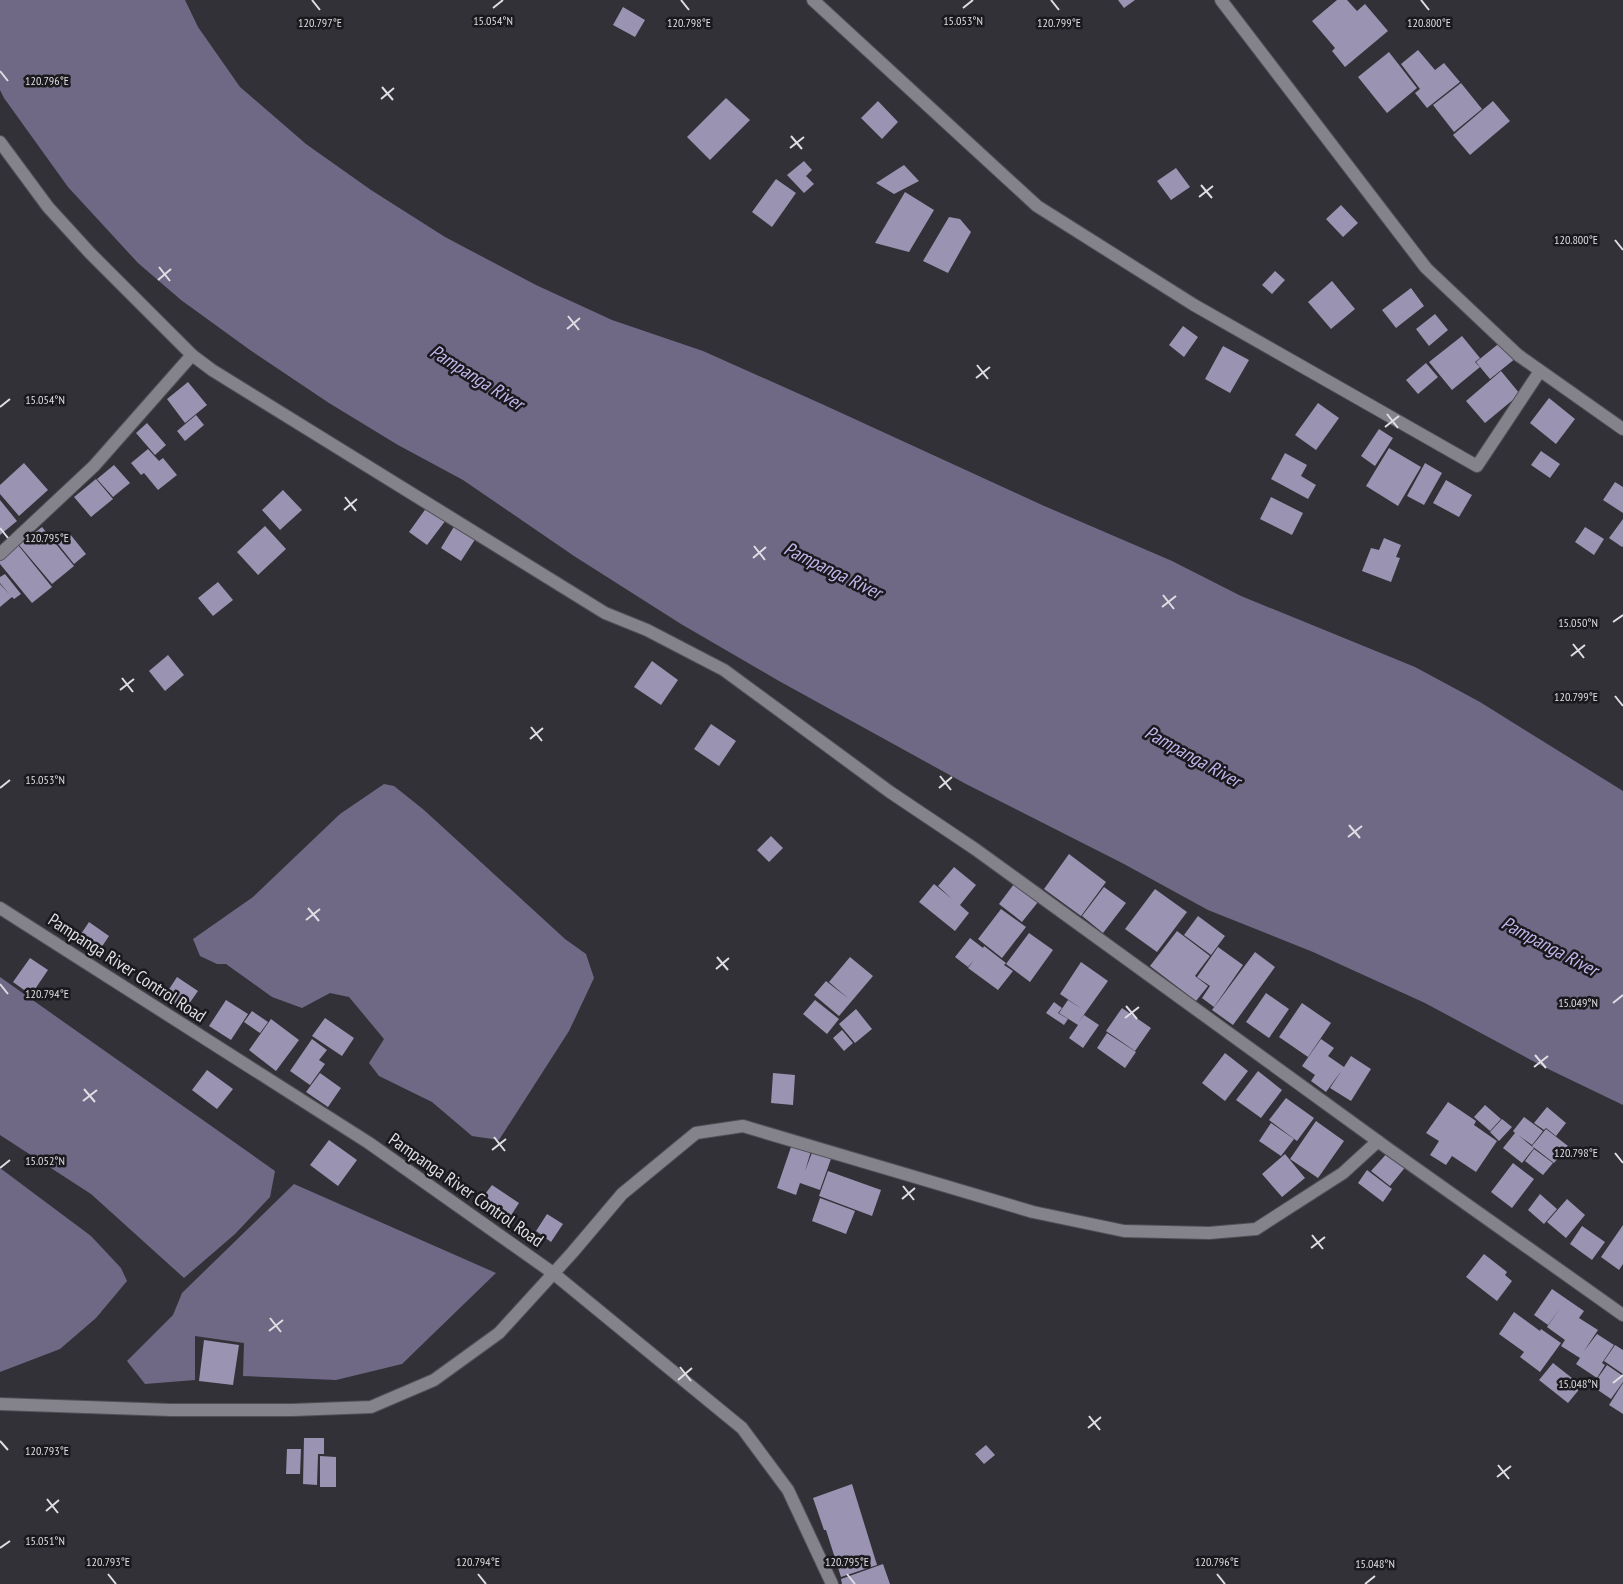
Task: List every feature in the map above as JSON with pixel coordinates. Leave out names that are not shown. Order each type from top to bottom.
[{"type":"street","points":[[813,0],[1037,206],[1194,305],[1477,466],[1540,371]]},
{"type":"street","points":[[1221,0],[1426,268],[1518,355],[1623,429]]},
{"type":"street","points":[[0,142],[48,207],[90,253],[192,355],[212,370],[605,612],[647,630],[724,670],[890,792],[975,849],[1623,1315]]},
{"type":"street","points":[[0,554],[94,466],[192,355]]},
{"type":"street","name":"Pampanga River Control Road","points":[[0,908],[369,1143],[553,1273],[742,1428],[788,1490],[832,1584]]},
{"type":"street","points":[[0,1404],[171,1410],[292,1410],[371,1407],[434,1380],[500,1333],[622,1194],[696,1133],[743,1126],[1032,1212],[1124,1231],[1208,1233],[1256,1229],[1343,1173],[1378,1140]]},
{"type":"water","name":"Pampanga River","points":[[0,0],[185,0],[198,27],[240,87],[306,144],[371,190],[445,237],[536,285],[612,320],[703,351],[1042,505],[1172,561],[1241,596],[1415,667],[1480,702],[1623,791],[1623,1105],[1544,1067],[1425,1003],[1313,952],[1208,910],[1124,864],[966,784],[779,681],[681,624],[574,556],[463,480],[398,445],[329,403],[250,350],[181,300],[138,263],[68,187],[4,98],[0,90]]},
{"type":"water","points":[[384,784],[394,786],[424,810],[565,939],[586,954],[594,978],[569,1031],[499,1140],[472,1136],[432,1102],[379,1076],[369,1063],[384,1039],[349,997],[330,993],[302,1008],[272,997],[226,964],[217,964],[200,956],[193,939],[253,897],[340,814]]},
{"type":"water","points":[[0,977],[275,1171],[270,1197],[235,1234],[184,1278],[91,1194],[0,1135]]},
{"type":"water","points":[[0,1168],[91,1236],[121,1268],[127,1281],[96,1318],[60,1349],[0,1372]]},
{"type":"water","points":[[294,1184],[496,1273],[402,1364],[336,1380],[243,1376],[244,1343],[195,1336],[195,1380],[145,1384],[127,1361],[173,1315],[182,1293]]},
{"type":"building","points":[[1118,0],[1135,0],[1124,8]]},
{"type":"building","points":[[1337,0],[1347,0],[1357,11],[1365,4],[1388,31],[1345,67],[1332,51],[1335,48],[1312,21]]},
{"type":"building","points":[[623,7],[645,20],[635,37],[613,25]]},
{"type":"building","points":[[1418,50],[1435,70],[1444,63],[1460,82],[1427,108],[1415,93],[1420,89],[1401,64]]},
{"type":"building","points":[[1389,52],[1417,88],[1387,113],[1358,77]]},
{"type":"building","points":[[1461,83],[1482,109],[1454,132],[1433,105]]},
{"type":"building","points":[[726,98],[750,120],[710,160],[687,137]]},
{"type":"building","points":[[878,101],[898,122],[882,139],[861,118]]},
{"type":"building","points":[[1493,101],[1510,121],[1470,155],[1453,135]]},
{"type":"building","points":[[804,161],[812,170],[806,176],[814,184],[804,193],[787,175]]},
{"type":"building","points":[[904,165],[919,181],[894,194],[876,183]]},
{"type":"building","points":[[1176,168],[1190,187],[1171,200],[1157,181]]},
{"type":"building","points":[[776,179],[796,193],[772,227],[752,212]]},
{"type":"building","points":[[905,192],[934,210],[909,252],[875,243]]},
{"type":"building","points":[[1341,205],[1358,223],[1343,237],[1326,219]]},
{"type":"building","points":[[949,217],[960,219],[971,232],[948,273],[923,261]]},
{"type":"building","points":[[1275,271],[1285,280],[1272,294],[1262,285]]},
{"type":"building","points":[[1332,281],[1355,309],[1331,329],[1308,302]]},
{"type":"building","points":[[1411,288],[1424,306],[1396,328],[1382,310]]},
{"type":"building","points":[[1435,314],[1448,330],[1429,346],[1416,329]]},
{"type":"building","points":[[1183,326],[1198,337],[1184,357],[1169,345]]},
{"type":"building","points":[[1462,336],[1480,358],[1475,362],[1480,367],[1452,390],[1429,362]]},
{"type":"building","points":[[1502,341],[1516,358],[1490,379],[1476,362]]},
{"type":"building","points":[[1223,346],[1249,360],[1230,393],[1205,379]]},
{"type":"building","points":[[1426,363],[1438,377],[1418,394],[1406,380]]},
{"type":"building","points":[[1501,371],[1520,394],[1485,423],[1466,401]]},
{"type":"building","points":[[188,382],[207,405],[185,423],[167,399]]},
{"type":"building","points":[[1549,398],[1575,419],[1556,444],[1530,423]]},
{"type":"building","points":[[1318,403],[1339,418],[1316,450],[1295,435]]},
{"type":"building","points":[[196,415],[204,425],[185,441],[177,431]]},
{"type":"building","points":[[147,423],[166,445],[155,455],[136,433]]},
{"type":"building","points":[[1379,429],[1393,438],[1375,466],[1361,456]]},
{"type":"building","points":[[1389,448],[1421,467],[1398,506],[1366,486]]},
{"type":"building","points":[[148,449],[159,461],[163,458],[177,475],[158,490],[144,473],[141,475],[131,463]]},
{"type":"building","points":[[1541,451],[1560,464],[1550,478],[1531,465]]},
{"type":"building","points":[[1285,453],[1307,465],[1301,476],[1316,485],[1308,499],[1271,479]]},
{"type":"building","points":[[24,463],[48,490],[19,516],[0,494],[0,485]]},
{"type":"building","points":[[1425,463],[1442,473],[1424,505],[1407,496]]},
{"type":"building","points":[[114,465],[130,483],[113,497],[97,479]]},
{"type":"building","points":[[96,479],[113,499],[91,517],[74,497]]},
{"type":"building","points":[[1446,480],[1472,495],[1459,517],[1433,503]]},
{"type":"building","points":[[1615,482],[1623,487],[1623,513],[1603,500]]},
{"type":"building","points":[[283,490],[302,510],[280,530],[262,510]]},
{"type":"building","points":[[1271,497],[1303,513],[1292,535],[1260,519]]},
{"type":"building","points":[[0,500],[17,521],[0,535]]},
{"type":"building","points":[[427,507],[446,520],[427,545],[409,532]]},
{"type":"building","points":[[1623,519],[1623,546],[1622,547],[1609,538]]},
{"type":"building","points":[[455,525],[476,538],[461,561],[441,548]]},
{"type":"building","points":[[265,526],[286,549],[258,575],[237,552]]},
{"type":"building","points":[[42,527],[74,566],[52,584],[19,545]]},
{"type":"building","points":[[1585,527],[1604,539],[1594,555],[1575,542]]},
{"type":"building","points":[[70,534],[86,554],[74,564],[58,544]]},
{"type":"building","points":[[1384,538],[1401,545],[1396,557],[1400,558],[1391,582],[1362,571],[1371,548],[1379,550]]},
{"type":"building","points":[[18,545],[52,587],[32,603],[0,564],[0,560]]},
{"type":"building","points":[[5,574],[21,594],[14,599],[12,597],[0,607],[0,584],[10,595],[0,583],[0,577]]},
{"type":"building","points":[[218,582],[233,600],[213,616],[198,598]]},
{"type":"building","points":[[168,655],[184,675],[165,691],[149,671]]},
{"type":"building","points":[[652,661],[678,680],[661,705],[634,687]]},
{"type":"building","points":[[711,724],[736,741],[719,766],[694,749]]},
{"type":"building","points":[[771,836],[783,848],[769,862],[757,850]]},
{"type":"building","points":[[1069,854],[1106,882],[1081,916],[1044,889]]},
{"type":"building","points":[[954,867],[976,885],[960,905],[969,913],[955,931],[919,902],[934,884],[952,899],[938,886]]},
{"type":"building","points":[[1014,884],[1038,902],[1022,922],[999,904]]},
{"type":"building","points":[[1104,887],[1126,903],[1103,933],[1082,916]]},
{"type":"building","points":[[1155,889],[1187,912],[1157,952],[1125,929]]},
{"type":"building","points":[[1001,909],[1026,927],[1002,958],[978,939]]},
{"type":"building","points":[[1198,916],[1225,936],[1211,955],[1184,935]]},
{"type":"building","points":[[89,922],[109,936],[97,954],[77,940]]},
{"type":"building","points":[[1177,931],[1210,956],[1195,976],[1208,986],[1196,1001],[1150,966]]},
{"type":"building","points":[[1029,933],[1053,950],[1030,982],[1006,964]]},
{"type":"building","points":[[970,938],[983,948],[984,946],[1013,971],[998,990],[968,968],[974,960],[968,967],[955,957]]},
{"type":"building","points":[[1218,947],[1243,965],[1214,1007],[1202,998],[1210,986],[1197,977]]},
{"type":"building","points":[[1255,952],[1275,967],[1233,1025],[1212,1010]]},
{"type":"building","points":[[850,957],[873,976],[839,1016],[814,995],[826,981],[849,999],[829,982]]},
{"type":"building","points":[[30,958],[48,970],[31,995],[13,982]]},
{"type":"building","points":[[1081,962],[1108,981],[1078,1023],[1084,1015],[1099,1025],[1083,1048],[1069,1038],[1078,1025],[1059,1013],[1068,1000],[1082,1009],[1060,994]]},
{"type":"building","points":[[177,977],[198,991],[184,1011],[164,997]]},
{"type":"building","points":[[1266,993],[1289,1009],[1269,1038],[1246,1022]]},
{"type":"building","points":[[226,1000],[248,1014],[231,1040],[209,1026]]},
{"type":"building","points":[[815,1000],[839,1019],[827,1034],[803,1014]]},
{"type":"building","points":[[1054,1002],[1062,1008],[1058,1013],[1068,1019],[1064,1025],[1046,1013]]},
{"type":"building","points":[[1302,1003],[1331,1023],[1308,1057],[1279,1037]]},
{"type":"building","points":[[1122,1008],[1151,1028],[1135,1051],[1106,1031]]},
{"type":"building","points":[[856,1009],[872,1029],[855,1043],[839,1024]]},
{"type":"building","points":[[252,1011],[268,1022],[260,1033],[244,1022]]},
{"type":"building","points":[[325,1018],[354,1038],[342,1056],[312,1036]]},
{"type":"building","points":[[271,1019],[299,1040],[276,1071],[249,1050]]},
{"type":"building","points":[[842,1030],[853,1043],[844,1051],[833,1038]]},
{"type":"building","points":[[1107,1033],[1136,1052],[1125,1068],[1097,1048]]},
{"type":"building","points":[[312,1039],[327,1050],[319,1060],[325,1064],[310,1085],[290,1071]]},
{"type":"building","points":[[1321,1039],[1334,1048],[1328,1056],[1344,1067],[1351,1056],[1371,1069],[1351,1101],[1330,1088],[1342,1070],[1326,1092],[1311,1081],[1315,1075],[1302,1066]]},
{"type":"building","points":[[1225,1053],[1248,1071],[1225,1101],[1202,1083]]},
{"type":"building","points":[[207,1070],[233,1089],[217,1109],[192,1090]]},
{"type":"building","points":[[1258,1071],[1282,1090],[1261,1118],[1236,1100]]},
{"type":"building","points":[[320,1073],[341,1088],[328,1107],[306,1092]]},
{"type":"building","points":[[773,1073],[795,1075],[793,1105],[771,1103]]},
{"type":"building","points":[[1286,1098],[1314,1118],[1297,1141],[1269,1120]]},
{"type":"building","points":[[1448,1102],[1476,1121],[1474,1125],[1497,1141],[1476,1172],[1452,1156],[1446,1165],[1430,1155],[1439,1141],[1426,1133]]},
{"type":"building","points":[[1485,1105],[1501,1119],[1490,1131],[1474,1117]]},
{"type":"building","points":[[1547,1107],[1566,1123],[1556,1136],[1546,1128],[1544,1130],[1534,1123]]},
{"type":"building","points":[[1524,1117],[1543,1131],[1532,1145],[1518,1135],[1534,1148],[1522,1163],[1503,1148],[1515,1133],[1513,1131]]},
{"type":"building","points":[[1502,1119],[1512,1127],[1499,1141],[1490,1132]]},
{"type":"building","points":[[1316,1121],[1344,1141],[1318,1178],[1290,1159]]},
{"type":"building","points":[[1271,1123],[1294,1139],[1281,1156],[1259,1141]]},
{"type":"building","points":[[1546,1129],[1568,1146],[1554,1163],[1532,1146]]},
{"type":"building","points":[[329,1140],[357,1160],[338,1186],[310,1165]]},
{"type":"building","points":[[792,1144],[811,1151],[805,1171],[813,1150],[832,1156],[820,1190],[800,1183],[796,1195],[777,1188]]},
{"type":"building","points":[[1534,1149],[1553,1163],[1543,1175],[1525,1161]]},
{"type":"building","points":[[1389,1151],[1407,1165],[1390,1186],[1371,1171]]},
{"type":"building","points":[[1285,1154],[1305,1178],[1282,1197],[1262,1174]]},
{"type":"building","points":[[1513,1163],[1534,1179],[1512,1208],[1491,1192]]},
{"type":"building","points":[[1367,1170],[1392,1189],[1383,1202],[1358,1183]]},
{"type":"building","points":[[828,1171],[881,1190],[872,1216],[819,1196]]},
{"type":"building","points":[[492,1185],[519,1203],[510,1217],[482,1198]]},
{"type":"building","points":[[1540,1194],[1557,1209],[1544,1224],[1528,1210]]},
{"type":"building","points":[[820,1198],[855,1211],[846,1234],[812,1221]]},
{"type":"building","points":[[1567,1199],[1585,1215],[1566,1238],[1547,1222]]},
{"type":"building","points":[[547,1214],[563,1224],[551,1242],[536,1231]]},
{"type":"building","points":[[1623,1225],[1623,1264],[1619,1270],[1601,1257]]},
{"type":"building","points":[[1582,1226],[1605,1242],[1592,1260],[1570,1244]]},
{"type":"building","points":[[1484,1254],[1507,1272],[1505,1275],[1512,1281],[1497,1301],[1466,1277]]},
{"type":"building","points":[[1552,1289],[1584,1311],[1579,1318],[1598,1330],[1584,1351],[1597,1334],[1614,1345],[1602,1363],[1605,1365],[1597,1378],[1576,1364],[1580,1358],[1561,1346],[1565,1340],[1547,1327],[1561,1307],[1548,1325],[1534,1315]]},
{"type":"building","points":[[1514,1312],[1540,1331],[1541,1329],[1561,1343],[1540,1372],[1520,1357],[1524,1352],[1499,1334]]},
{"type":"building","points":[[204,1340],[239,1345],[233,1385],[199,1381]]},
{"type":"building","points":[[1615,1345],[1623,1350],[1623,1374],[1604,1361]]},
{"type":"building","points":[[1553,1363],[1582,1386],[1568,1403],[1539,1380]]},
{"type":"building","points":[[1607,1365],[1623,1376],[1623,1382],[1611,1399],[1592,1386]]},
{"type":"building","points":[[1623,1383],[1623,1414],[1609,1405]]},
{"type":"building","points":[[304,1438],[324,1438],[324,1454],[318,1454],[317,1485],[303,1484]]},
{"type":"building","points":[[986,1445],[995,1455],[984,1464],[975,1454]]},
{"type":"building","points":[[287,1449],[301,1449],[300,1474],[286,1474]]},
{"type":"building","points":[[320,1456],[336,1457],[336,1487],[320,1487]]},
{"type":"building","points":[[852,1484],[877,1565],[841,1577],[826,1530],[824,1530],[813,1498]]},
{"type":"building","points":[[883,1564],[890,1584],[842,1584],[841,1579]]}]
